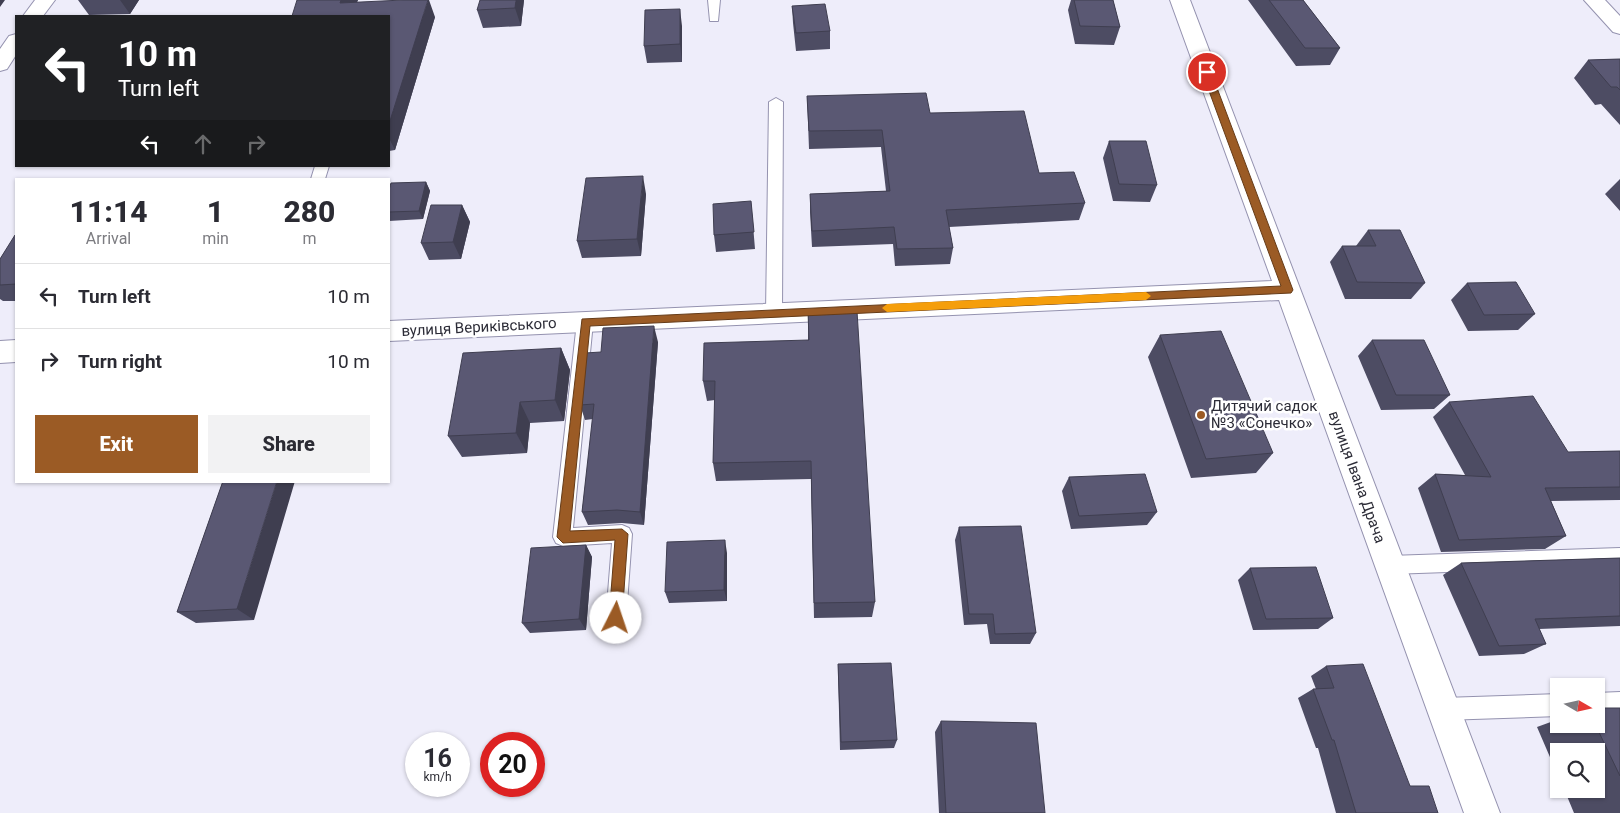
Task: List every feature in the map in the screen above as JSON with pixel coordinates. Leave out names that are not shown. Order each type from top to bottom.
[{"type":"street","points":[[34,15],[45,0]]},
{"type":"street","name":"вулиця Івана Драча","points":[[1180,0],[1482,813]]},
{"type":"street","points":[[1594,0],[1620,28]]},
{"type":"street","points":[[0,64],[15,42]]},
{"type":"street","name":"вулиця Вериківського","points":[[390,331],[1288,290]]},
{"type":"street","points":[[0,352],[15,351]]},
{"type":"lane","points":[[714,0],[714,18]]},
{"type":"lane","points":[[774,313],[776,102]]},
{"type":"lane","points":[[585,322],[563,537],[622,534],[616,618]]},
{"type":"lane","points":[[1390,565],[1620,557]]},
{"type":"lane","points":[[1605,704],[1620,704]]},
{"type":"lane","points":[[1443,709],[1550,705]]},
{"type":"building","points":[[297,0],[341,0],[340,3],[428,0],[390,121],[390,15],[292,15]]},
{"type":"building","points":[[480,0],[516,0],[515,8],[477,10]]},
{"type":"building","points":[[1074,0],[1113,0],[1120,27],[1080,26]]},
{"type":"building","points":[[1269,0],[1303,0],[1340,48],[1305,48]]},
{"type":"building","points":[[825,4],[830,31],[796,33],[792,6]]},
{"type":"building","points":[[680,9],[680,44],[644,46],[645,10]]},
{"type":"building","points":[[1620,59],[1620,90],[1617,87],[1611,87],[1588,60]]},
{"type":"building","points":[[926,93],[930,113],[1024,111],[1039,173],[1074,172],[1085,203],[946,210],[953,248],[897,249],[894,227],[812,231],[810,194],[890,191],[882,130],[809,131],[807,96]]},
{"type":"building","points":[[1109,141],[1146,141],[1157,185],[1119,184]]},
{"type":"building","points":[[643,176],[637,239],[577,241],[586,178]]},
{"type":"building","points":[[426,182],[419,211],[390,212],[391,183]]},
{"type":"building","points":[[751,201],[754,232],[714,235],[713,204]]},
{"type":"building","points":[[431,205],[462,205],[453,242],[421,243]]},
{"type":"building","points":[[1368,230],[1400,230],[1425,283],[1357,282],[1342,246],[1376,246]]},
{"type":"building","points":[[15,235],[15,284],[0,285],[0,259]]},
{"type":"building","points":[[1516,282],[1535,314],[1484,315],[1467,283]]},
{"type":"building","points":[[808,311],[857,311],[875,602],[814,603],[811,461],[713,463],[715,381],[703,381],[704,343],[809,340]]},
{"type":"building","points":[[654,326],[640,512],[617,510],[582,512],[594,404],[580,405],[585,353],[601,352],[603,328]]},
{"type":"building","points":[[1221,331],[1273,453],[1206,459],[1160,335]]},
{"type":"building","points":[[1372,340],[1424,340],[1450,395],[1396,395]]},
{"type":"building","points":[[561,348],[555,400],[520,402],[516,433],[448,436],[463,353]]},
{"type":"building","points":[[1533,396],[1568,452],[1620,451],[1620,487],[1545,488],[1566,536],[1459,540],[1435,474],[1491,477],[1449,402]]},
{"type":"building","points":[[1145,474],[1157,512],[1079,516],[1069,477]]},
{"type":"building","points":[[222,483],[276,483],[237,609],[177,612]]},
{"type":"building","points":[[1021,526],[1036,633],[995,634],[993,614],[969,614],[959,527]]},
{"type":"building","points":[[725,540],[724,590],[665,592],[667,542]]},
{"type":"building","points":[[586,545],[579,619],[522,623],[531,548]]},
{"type":"building","points":[[1620,558],[1620,616],[1535,619],[1546,644],[1499,646],[1461,563]]},
{"type":"building","points":[[1316,567],[1333,618],[1266,619],[1250,568]]},
{"type":"building","points":[[891,663],[897,740],[841,742],[838,664]]},
{"type":"building","points":[[1363,664],[1410,786],[1429,786],[1438,813],[1356,813],[1334,740],[1332,740],[1313,689],[1334,688],[1326,666]]},
{"type":"building","points":[[1605,708],[1620,708],[1620,776],[1599,733],[1605,733]]},
{"type":"building","points":[[941,721],[1036,723],[1045,813],[946,813]]},
{"type":"slow traffic","points":[[887,308],[1146,296]]},
{"type":"place","name":"Дитячий садок №3 «Сонечко»","points":[[1201,415]]},
{"type":"route","points":[[616,618],[622,534],[563,537],[585,322],[1288,290],[1207,72]]}]
